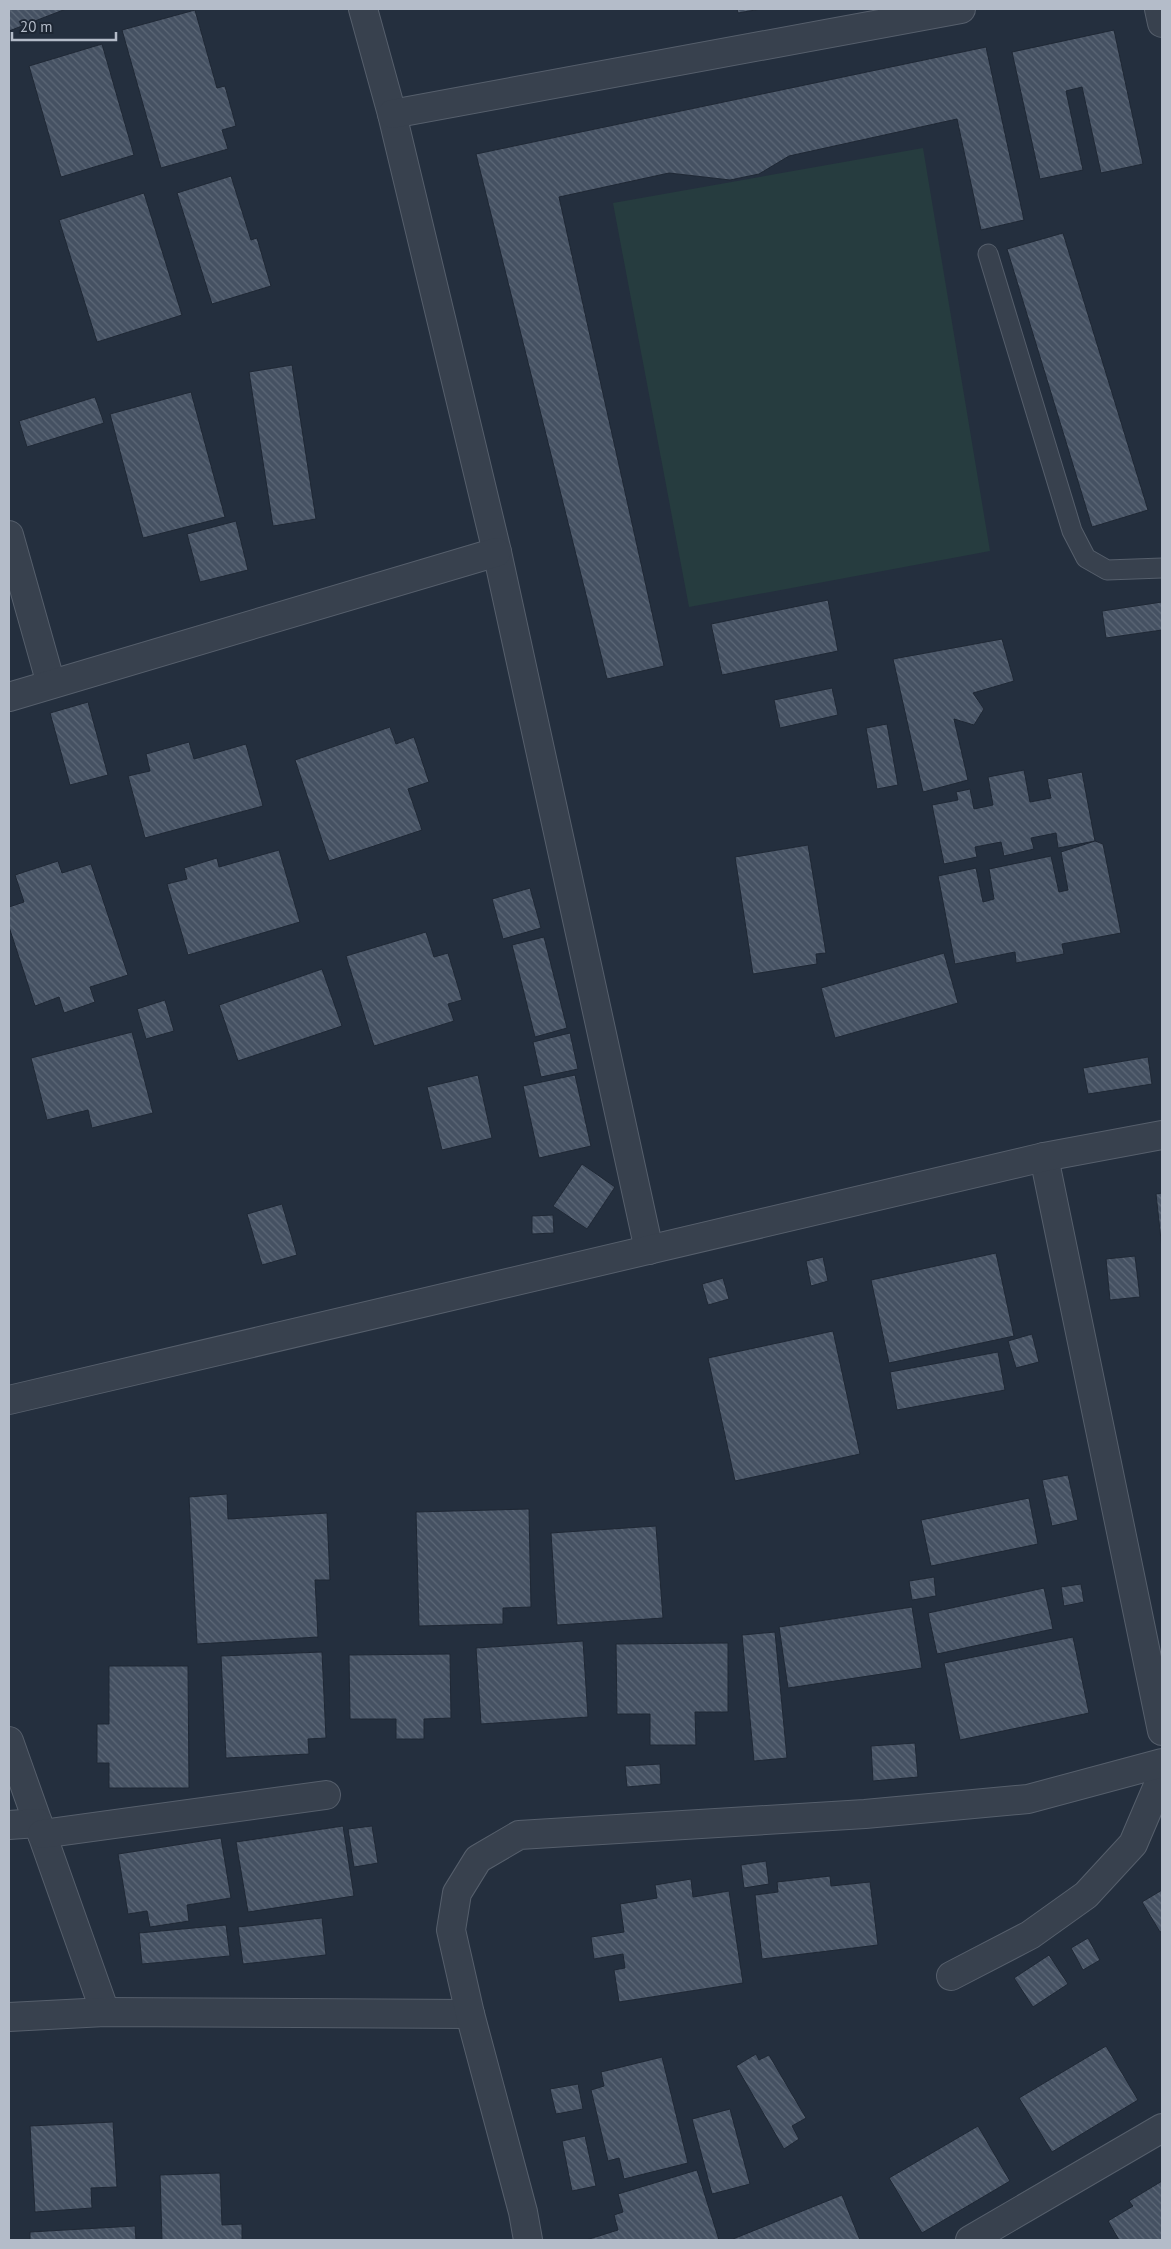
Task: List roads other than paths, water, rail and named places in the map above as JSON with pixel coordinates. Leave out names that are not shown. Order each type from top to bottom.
[{"type":"street","points":[[363,9],[392,114],[497,552],[649,1250]]},
{"type":"street","points":[[392,114],[961,9]]},
{"type":"street","points":[[1159,9],[1162,23]]},
{"type":"street","points":[[9,535],[51,684]]},
{"type":"street","points":[[9,697],[497,552]]},
{"type":"street","points":[[9,1400],[1044,1157],[1162,1136]]},
{"type":"street","points":[[1044,1157],[1162,1731]]},
{"type":"street","points":[[9,1741],[105,2012]]},
{"type":"street","points":[[528,2240],[523,2212],[470,2014],[451,1930],[457,1893],[478,1859],[520,1835],[865,1814],[1028,1799],[1162,1763]]},
{"type":"street","points":[[951,1976],[1030,1935],[1086,1895],[1133,1844],[1162,1776]]},
{"type":"street","points":[[9,1825],[40,1829],[326,1795]]},
{"type":"street","points":[[9,2016],[105,2012],[470,2014]]},
{"type":"street","points":[[970,2240],[1162,2128]]},
{"type":"lane","points":[[988,254],[1072,531],[1086,558],[1107,570],[1162,568]]}]
